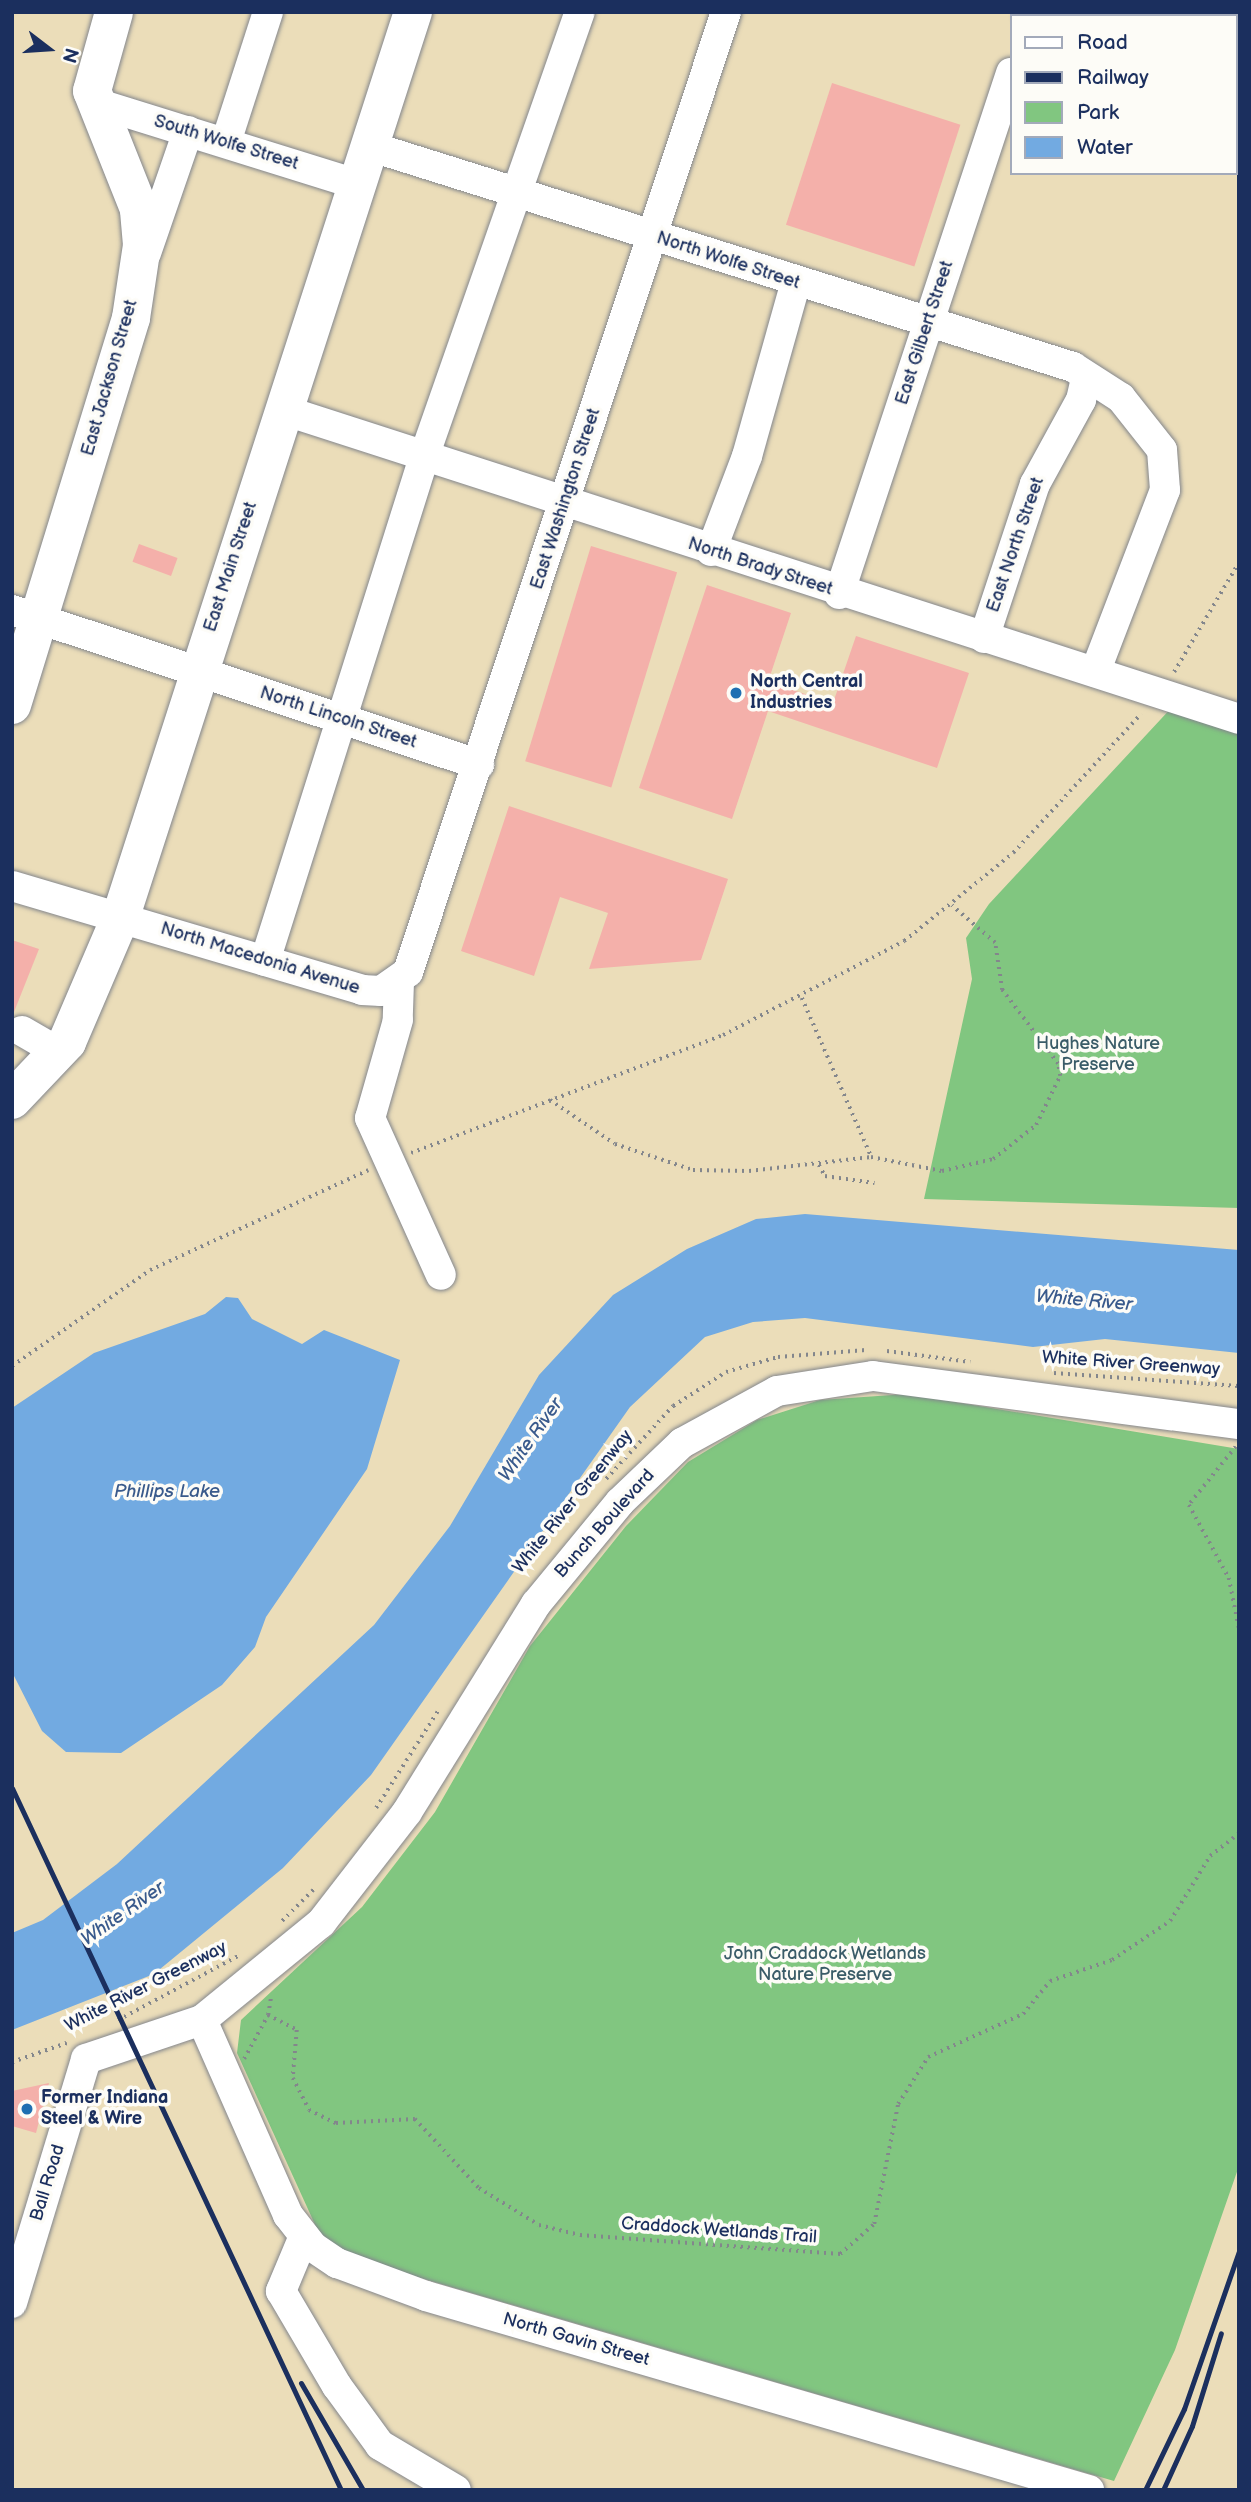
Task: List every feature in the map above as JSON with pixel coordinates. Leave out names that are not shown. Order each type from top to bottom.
[{"type":"main road","name":"East Jackson Street","points":[[12,705],[25,615],[131,318],[137,278],[139,209],[96,103],[90,81],[114,12]]},
{"type":"main road","name":"East Main Street","points":[[12,1100],[60,1053],[121,915],[197,671],[413,12]]},
{"type":"street","points":[[226,142],[268,12]]},
{"type":"street","points":[[265,961],[426,451],[580,12]]},
{"type":"street","name":"East Washington Street","points":[[399,982],[416,956],[726,12]]},
{"type":"street","name":"East Gilbert Street","points":[[839,594],[1010,76]]},
{"type":"street","name":"South Wolfe Street","points":[[96,103],[356,184]]},
{"type":"street","points":[[137,278],[188,131]]},
{"type":"street","name":"North Wolfe Street","points":[[369,146],[517,190],[653,237],[928,324],[1073,367],[1086,378],[1121,398],[1145,426],[1166,468],[1154,528],[1095,672]]},
{"type":"street","points":[[711,551],[747,456],[796,282]]},
{"type":"street","name":"East North Street","points":[[984,638],[1035,484],[1082,400],[1086,378]]},
{"type":"street","name":"North Brady Street","points":[[283,410],[426,451],[565,503],[839,594],[1239,719]]},
{"type":"street","name":"North Lincoln Street","points":[[25,615],[479,764]]},
{"type":"street","name":"North Macedonia Avenue","points":[[12,886],[121,915],[372,992],[399,982]]},
{"type":"street","points":[[399,982],[398,1020],[370,1118],[440,1275]]},
{"type":"street","points":[[22,1031],[60,1053]]},
{"type":"street","name":"Bunch Boulevard","points":[[202,2020],[321,1923],[373,1861],[575,1554],[651,1470],[718,1419],[790,1388],[873,1376],[1239,1424]]},
{"type":"street","name":"North Gavin Street","points":[[202,2020],[224,2074],[304,2236],[337,2263],[426,2296],[1088,2490]]},
{"type":"street","name":"Ball Road","points":[[12,2303],[86,2059],[202,2020]]},
{"type":"street","points":[[304,2236],[281,2291],[337,2386],[380,2445],[456,2490]]},
{"type":"path","points":[[12,1366],[150,1270],[390,1162],[802,998],[952,906],[1064,805],[1159,692],[1239,562]]},
{"type":"path","points":[[549,1100],[607,1140],[678,1167],[730,1172],[819,1165],[872,1157],[933,1171],[993,1159],[1035,1125],[1060,1076],[1052,1052],[1002,990],[995,943],[952,906]]},
{"type":"path","points":[[802,998],[872,1157]]},
{"type":"path","points":[[819,1165],[825,1176],[875,1183]]},
{"type":"path","name":"White River Greenway","points":[[600,1487],[673,1406],[726,1373],[778,1357],[848,1350],[983,1364]]},
{"type":"path","name":"White River Greenway","points":[[1046,1372],[1239,1386]]},
{"type":"path","points":[[1239,1442],[1228,1464],[1189,1505],[1229,1578],[1239,1628]]},
{"type":"path","points":[[373,1814],[441,1706]]},
{"type":"path","name":"Craddock Wetlands Trail","points":[[268,2015],[298,2030],[293,2078],[309,2110],[336,2123],[415,2119],[479,2188],[539,2225],[580,2235],[840,2253],[874,2224],[898,2104],[928,2057],[1023,2014],[1050,1982],[1112,1960],[1170,1921],[1210,1857],[1239,1833]]},
{"type":"path","points":[[274,1928],[324,1879]]},
{"type":"path","name":"White River Greenway","points":[[111,2024],[252,1947],[265,1971]]},
{"type":"path","points":[[224,2074],[246,2056],[268,2015],[272,1988],[265,1971]]},
{"type":"path","name":"White River Greenway","points":[[12,2062],[74,2041]]},
{"type":"green space","name":"Hughes Nature Preserve","points":[[1174,705],[1239,728],[1239,1208],[924,1199],[972,979],[966,938],[989,904]]},
{"type":"green space","name":"John Craddock Wetlands Nature Preserve","points":[[907,1394],[1239,1449],[1239,2166],[1175,2350],[1114,2481],[366,2262],[322,2240],[237,2053],[241,2020],[362,1907],[435,1812],[530,1646],[626,1526],[688,1462],[757,1420],[820,1400]]},
{"type":"water","name":"White River","points":[[805,1214],[1239,1250],[1239,1353],[1105,1339],[1033,1347],[805,1318],[753,1322],[705,1337],[630,1407],[371,1775],[283,1868],[154,1974],[12,2030],[12,1933],[43,1920],[117,1864],[374,1625],[450,1526],[539,1375],[613,1295],[687,1249],[756,1219]]},
{"type":"water","name":"Phillips Lake","points":[[226,1297],[238,1298],[252,1319],[302,1344],[324,1330],[400,1360],[367,1469],[266,1617],[255,1647],[222,1685],[121,1753],[66,1752],[42,1731],[12,1672],[12,1408],[94,1353],[205,1314]]},
{"type":"building","points":[[832,83],[960,125],[914,266],[786,225]]},
{"type":"building","points":[[139,544],[178,558],[171,576],[133,562]]},
{"type":"building","points":[[591,546],[677,572],[611,787],[525,761]]},
{"type":"building","name":"North Central Industries","points":[[707,585],[791,613],[768,682],[833,703],[856,636],[969,673],[937,768],[768,711],[732,819],[639,788]]},
{"type":"building","points":[[509,806],[728,879],[701,960],[589,969],[608,913],[560,897],[534,976],[461,951]]},
{"type":"building","points":[[12,940],[39,949],[12,1017]]},
{"type":"building","name":"Former Indiana Steel & Wire","points":[[49,2083],[36,2133],[12,2126],[12,2091]]},
{"type":"railway","points":[[12,1788],[341,2490]]},
{"type":"railway","points":[[1145,2490],[1184,2409],[1239,2251]]},
{"type":"railway","points":[[1163,2490],[1192,2426],[1221,2333]]},
{"type":"railway","points":[[301,2383],[363,2490]]},
{"type":"place","name":"North Central Industries","points":[[736,693]]},
{"type":"place","name":"Former Indiana Steel & Wire","points":[[27,2109]]}]
